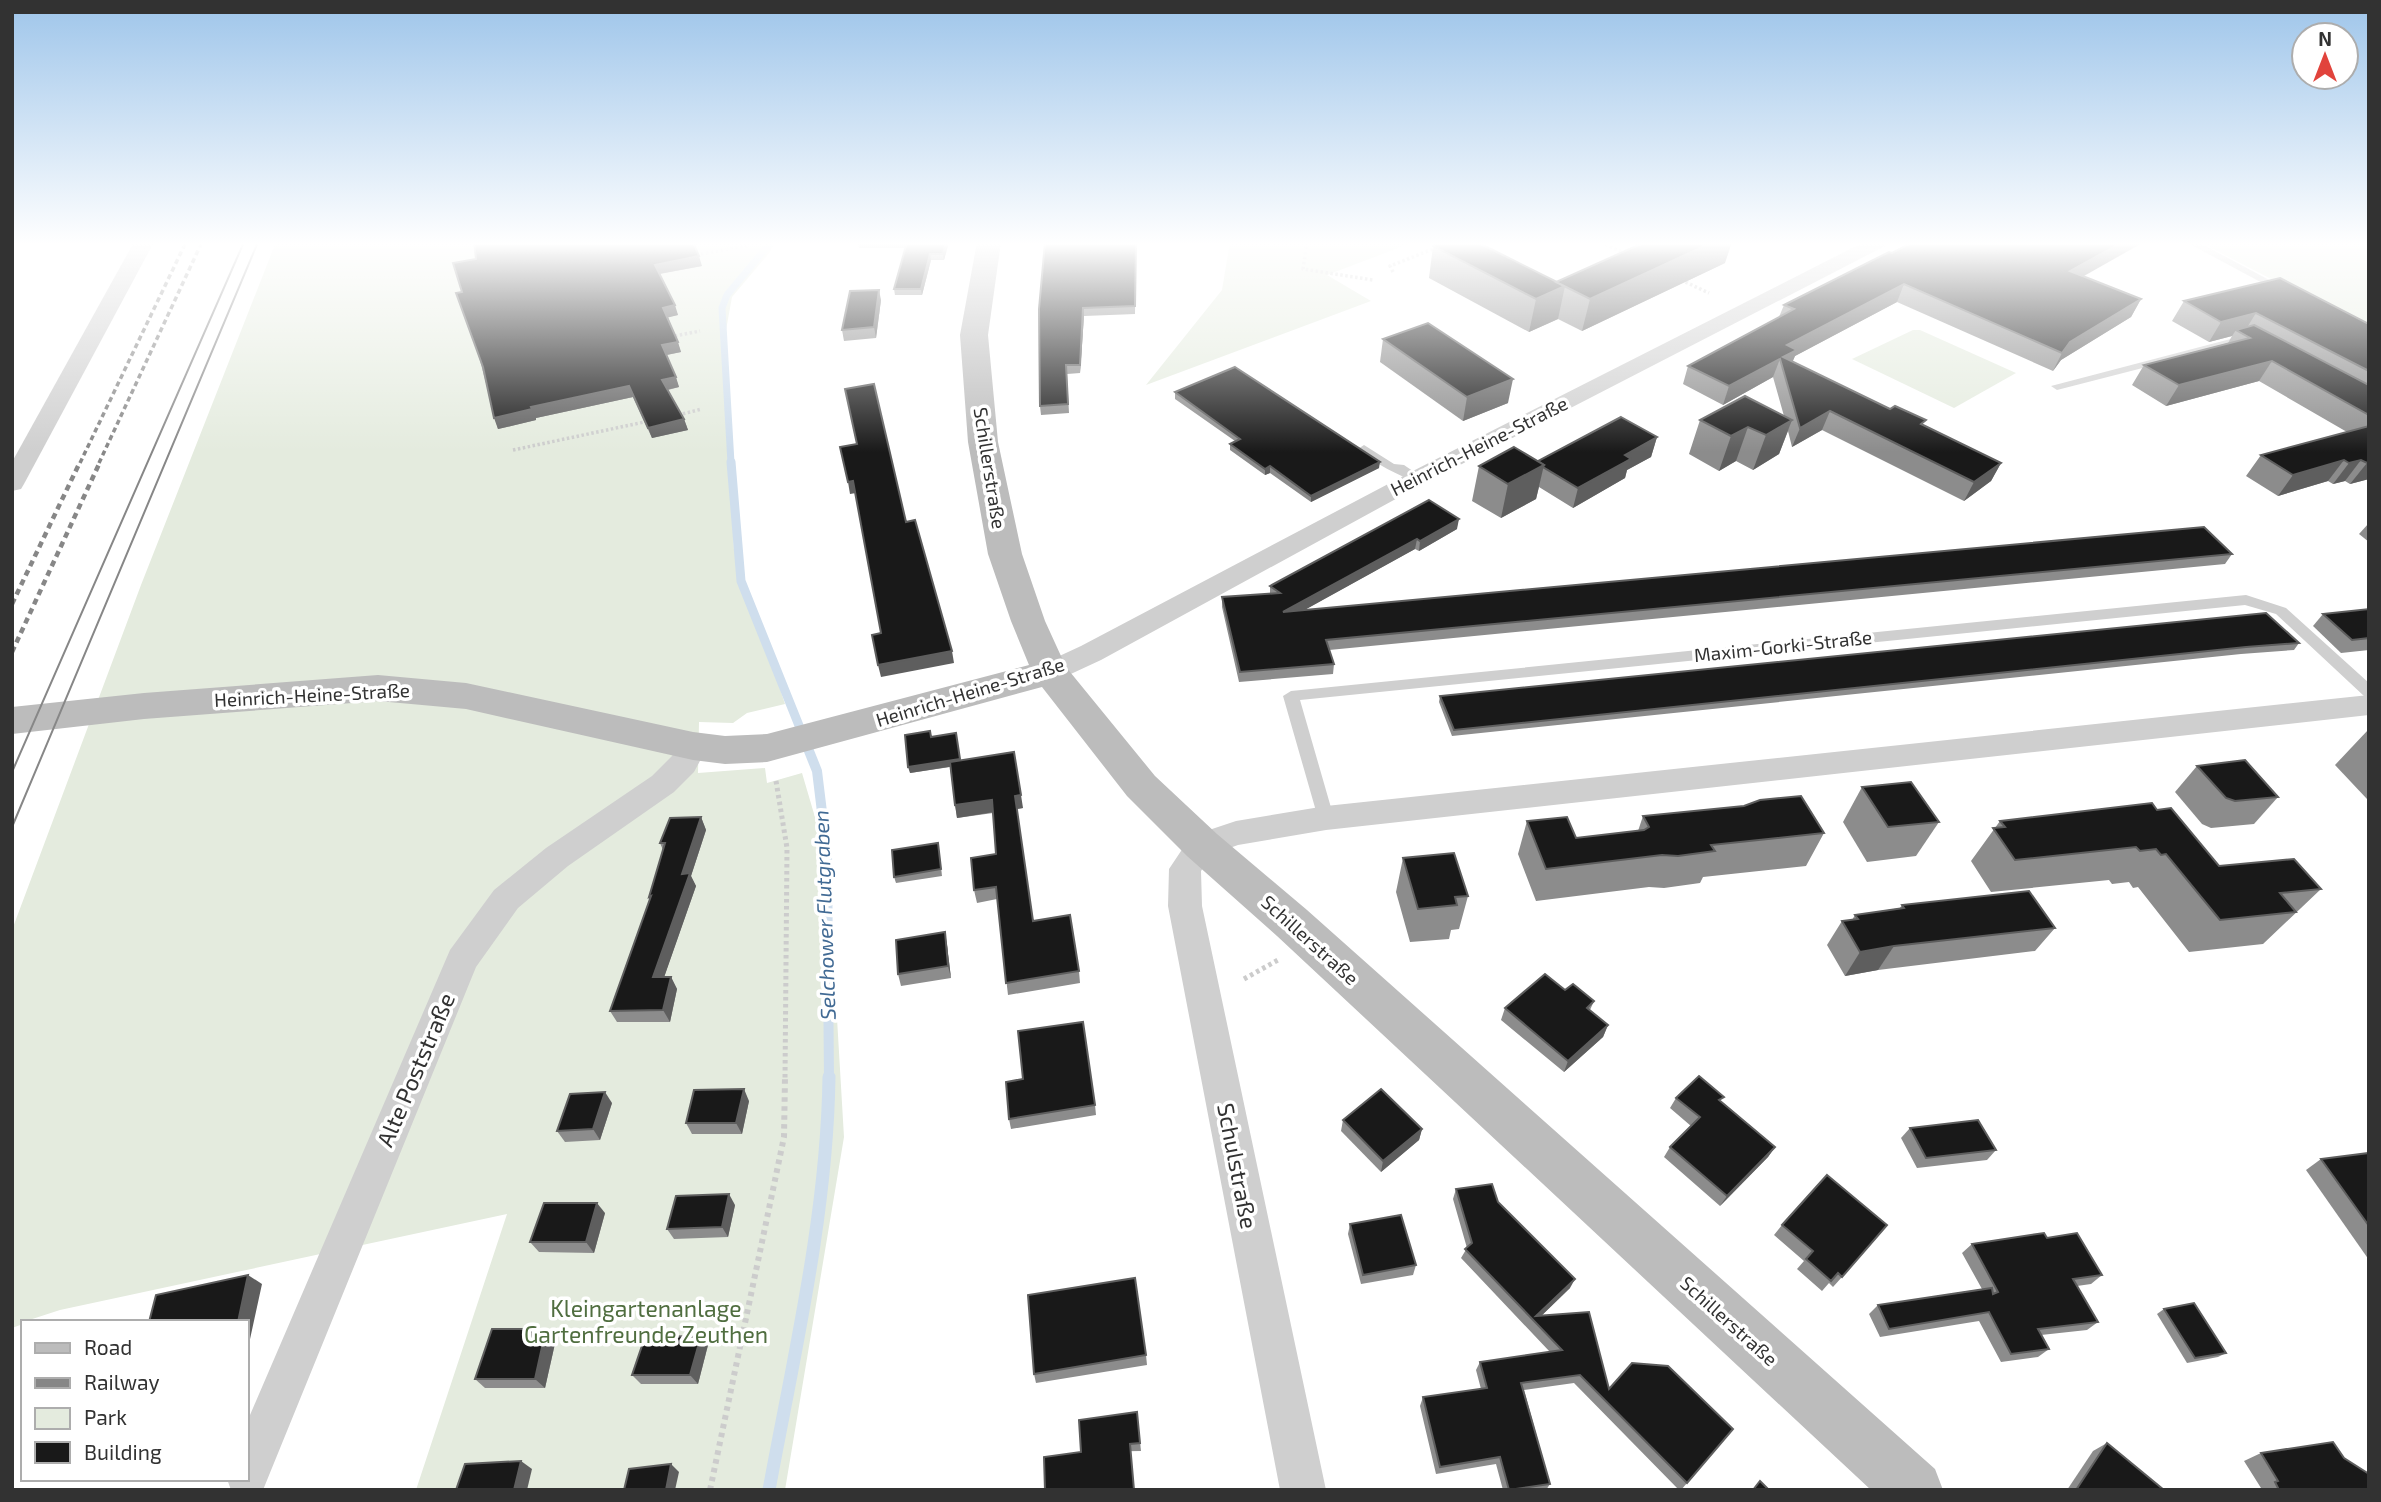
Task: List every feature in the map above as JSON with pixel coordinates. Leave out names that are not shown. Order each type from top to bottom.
[{"type":"street","points":[[12,484],[21,451],[103,312]]},
{"type":"street","name":"Schillerstraße","points":[[978,312],[974,335],[983,442],[1005,554],[1028,621],[1050,671],[1141,786],[1202,845],[1292,923],[1914,1490]]},
{"type":"street","name":"Heinrich-Heine-Straße","points":[[12,721],[144,706],[389,688],[467,696],[693,746],[725,750],[772,764],[846,728],[1050,671],[1091,653],[1417,478],[1741,312]]},
{"type":"street","points":[[1202,845],[1236,833],[1326,818],[2369,705]]},
{"type":"street","name":"Alte Poststraße","points":[[248,1472],[462,960],[506,899],[556,857],[663,784],[683,764],[693,746]]},
{"type":"street","name":"Schulstraße","points":[[1202,845],[1185,869],[1185,906],[1303,1490]]},
{"type":"lane","points":[[2057,386],[2242,339],[2263,351]]},
{"type":"lane","points":[[1364,449],[1391,467],[1400,468],[1417,478]]},
{"type":"lane","name":"Maxim-Gorki-Straße","points":[[1326,818],[1291,696],[2246,600],[2281,611],[2369,692]]},
{"type":"path","points":[[661,339],[701,331]]},
{"type":"path","points":[[677,415],[702,409]]},
{"type":"path","points":[[513,450],[650,421]]},
{"type":"path","points":[[710,1490],[784,1137],[787,848],[772,764]]},
{"type":"path","points":[[1244,979],[1282,958]]},
{"type":"green space","name":"Kleingartenanlage Gartenfreunde Zeuthen","points":[[248,312],[729,312],[724,341],[734,550],[785,704],[747,713],[733,723],[699,722],[698,773],[765,768],[767,783],[802,773],[817,824],[830,899],[844,1137],[785,1490],[416,1490],[507,1214],[60,1310],[21,1320],[21,1325],[12,1328],[12,930],[141,585]]},
{"type":"green space","points":[[1204,312],[1341,312],[1146,385]]},
{"type":"green space","points":[[2335,312],[2369,312],[2369,330]]},
{"type":"green space","points":[[1913,330],[1920,330],[2016,373],[1954,408],[1852,359]]},
{"type":"building","points":[[463,312],[665,312],[678,342],[662,345],[676,377],[662,380],[684,419],[648,428],[629,386],[531,407],[532,409],[494,418],[483,367]]},
{"type":"building","points":[[846,312],[876,312],[874,327],[842,330]]},
{"type":"building","points":[[1039,312],[1083,312],[1080,365],[1066,365],[1068,404],[1040,406]]},
{"type":"building","points":[[1788,312],[1850,312],[1787,345],[1797,350],[1783,357],[1890,409],[1895,406],[1926,420],[1921,424],[2001,463],[1974,482],[1830,411],[1800,428],[1780,359],[1729,386],[1688,366]]},
{"type":"building","points":[[1968,312],[2119,312],[2070,342],[2062,353]]},
{"type":"building","points":[[2204,312],[2346,312],[2369,324],[2369,371],[2256,313],[2221,322]]},
{"type":"building","points":[[1428,323],[1513,379],[1467,397],[1383,339]]},
{"type":"building","points":[[2254,325],[2369,385],[2369,415],[2272,361],[2179,385],[2144,365],[2250,338],[2236,330]]},
{"type":"building","points":[[1235,367],[1380,462],[1311,496],[1270,466],[1265,469],[1230,444],[1240,439],[1175,392]]},
{"type":"building","points":[[874,384],[906,522],[915,520],[952,651],[878,665],[872,635],[881,633],[853,481],[848,482],[840,447],[857,444],[845,389]]},
{"type":"building","points":[[1745,396],[1792,420],[1766,435],[1748,427],[1731,436],[1700,420]]},
{"type":"building","points":[[1621,417],[1657,437],[1625,455],[1631,459],[1578,488],[1543,467],[1538,461]]},
{"type":"building","points":[[2369,426],[2367,463],[2361,460],[2349,463],[2344,460],[2293,475],[2261,455]]},
{"type":"building","points":[[1514,447],[1544,465],[1508,484],[1479,466]]},
{"type":"building","points":[[1429,500],[1459,519],[1283,612],[2204,527],[2232,554],[1326,640],[1334,664],[1240,672],[1222,597],[1280,593],[1270,586]]},
{"type":"building","points":[[2369,609],[2369,638],[2352,640],[2323,614]]},
{"type":"building","points":[[2266,613],[2299,643],[1454,730],[1440,696]]},
{"type":"building","points":[[930,731],[931,737],[956,733],[960,759],[908,767],[905,735]]},
{"type":"building","points":[[1014,752],[1021,795],[1015,796],[1033,921],[1070,915],[1079,971],[1006,983],[996,887],[974,890],[971,858],[996,854],[992,800],[955,805],[950,762]]},
{"type":"building","points":[[2245,760],[2278,797],[2235,801],[2226,798],[2197,766]]},
{"type":"building","points":[[1911,782],[1939,822],[1888,827],[1862,787]]},
{"type":"building","points":[[1801,796],[1824,833],[1711,845],[1715,851],[1678,856],[1662,855],[1546,869],[1527,821],[1567,817],[1576,838],[1644,830],[1649,827],[1643,816],[1744,806],[1760,800]]},
{"type":"building","points":[[2152,803],[2157,810],[2171,808],[2219,866],[2294,859],[2321,889],[2280,893],[2296,912],[2220,920],[2166,854],[2161,855],[2156,849],[2140,851],[2136,847],[2015,860],[1993,828],[2005,827],[2000,821]]},
{"type":"building","points":[[701,817],[682,874],[690,873],[653,977],[671,977],[663,1010],[610,1011],[651,896],[649,897],[665,843],[660,843],[670,818]]},
{"type":"building","points":[[938,843],[941,869],[894,877],[892,850]]},
{"type":"building","points":[[1454,853],[1468,896],[1455,897],[1457,905],[1418,909],[1403,858]]},
{"type":"building","points":[[2029,891],[2055,928],[1860,952],[1842,921],[1858,919],[1855,915],[1904,908],[1902,905]]},
{"type":"building","points":[[945,932],[948,966],[898,974],[896,940]]},
{"type":"building","points":[[1545,974],[1565,990],[1573,984],[1594,1001],[1587,1008],[1608,1025],[1568,1061],[1505,1008]]},
{"type":"building","points":[[1083,1022],[1095,1105],[1009,1119],[1006,1082],[1023,1079],[1018,1031]]},
{"type":"building","points":[[1699,1076],[1724,1097],[1719,1100],[1775,1147],[1727,1196],[1670,1147],[1700,1117],[1676,1098]]},
{"type":"building","points":[[744,1089],[736,1123],[686,1123],[694,1090]]},
{"type":"building","points":[[1381,1089],[1422,1129],[1383,1161],[1343,1120]]},
{"type":"building","points":[[605,1092],[593,1129],[557,1131],[570,1094]]},
{"type":"building","points":[[1978,1120],[1996,1150],[1926,1158],[1910,1128]]},
{"type":"building","points":[[2369,1153],[2369,1226],[2321,1159]]},
{"type":"building","points":[[1827,1175],[1887,1225],[1842,1277],[1838,1273],[1831,1281],[1806,1259],[1813,1251],[1782,1225]]},
{"type":"building","points":[[1492,1184],[1498,1202],[1575,1279],[1536,1316],[1589,1312],[1609,1389],[1632,1363],[1668,1366],[1733,1429],[1687,1483],[1580,1375],[1521,1383],[1550,1484],[1509,1490],[1500,1457],[1440,1467],[1423,1397],[1487,1388],[1480,1362],[1562,1350],[1465,1249],[1472,1243],[1456,1189]]},
{"type":"building","points":[[729,1194],[722,1227],[667,1229],[676,1196]]},
{"type":"building","points":[[544,1203],[597,1203],[586,1242],[530,1242]]},
{"type":"building","points":[[1401,1215],[1416,1265],[1363,1275],[1350,1224]]},
{"type":"building","points":[[2044,1233],[2047,1238],[2077,1233],[2102,1275],[2073,1279],[2098,1322],[2038,1329],[2049,1349],[2011,1354],[1989,1312],[1889,1329],[1878,1305],[1992,1288],[1993,1294],[1998,1292],[1972,1244]]},
{"type":"building","points":[[248,1275],[238,1320],[150,1320],[156,1295]]},
{"type":"building","points":[[1135,1278],[1146,1355],[1034,1374],[1028,1295]]},
{"type":"building","points":[[2194,1303],[2226,1353],[2195,1358],[2164,1309]]},
{"type":"building","points":[[492,1329],[546,1329],[535,1379],[475,1379]]},
{"type":"building","points":[[701,1336],[690,1375],[632,1375],[645,1337]]},
{"type":"building","points":[[1137,1412],[1140,1443],[1130,1444],[1134,1490],[1045,1490],[1044,1457],[1081,1452],[1079,1420]]},
{"type":"building","points":[[2333,1442],[2344,1458],[2369,1474],[2369,1490],[2279,1490],[2275,1482],[2278,1481],[2261,1453]]},
{"type":"building","points":[[2107,1443],[2164,1490],[2076,1490]]},
{"type":"building","points":[[521,1461],[514,1490],[456,1490],[465,1464]]},
{"type":"building","points":[[671,1464],[666,1490],[624,1490],[629,1469]]},
{"type":"building","points":[[1760,1481],[1769,1490],[1753,1490]]},
{"type":"waterway","name":"Selchower Flutgraben","points":[[722,312],[731,463]]},
{"type":"waterway","name":"Selchower Flutgraben","points":[[731,462],[741,581],[804,738]]},
{"type":"waterway","name":"Selchower Flutgraben","points":[[803,736],[817,771],[827,853],[829,1077]]},
{"type":"waterway","name":"Selchower Flutgraben","points":[[769,1490],[816,1233],[827,1129],[829,1077]]},
{"type":"tram line","points":[[12,772],[213,312]]},
{"type":"tram line","points":[[12,827],[229,312]]},
{"type":"railway","points":[[80,463],[152,312]]},
{"type":"railway","points":[[99,463],[169,312]]},
{"type":"railway","points":[[12,604],[80,462]]},
{"type":"railway","points":[[12,652],[100,462]]}]
